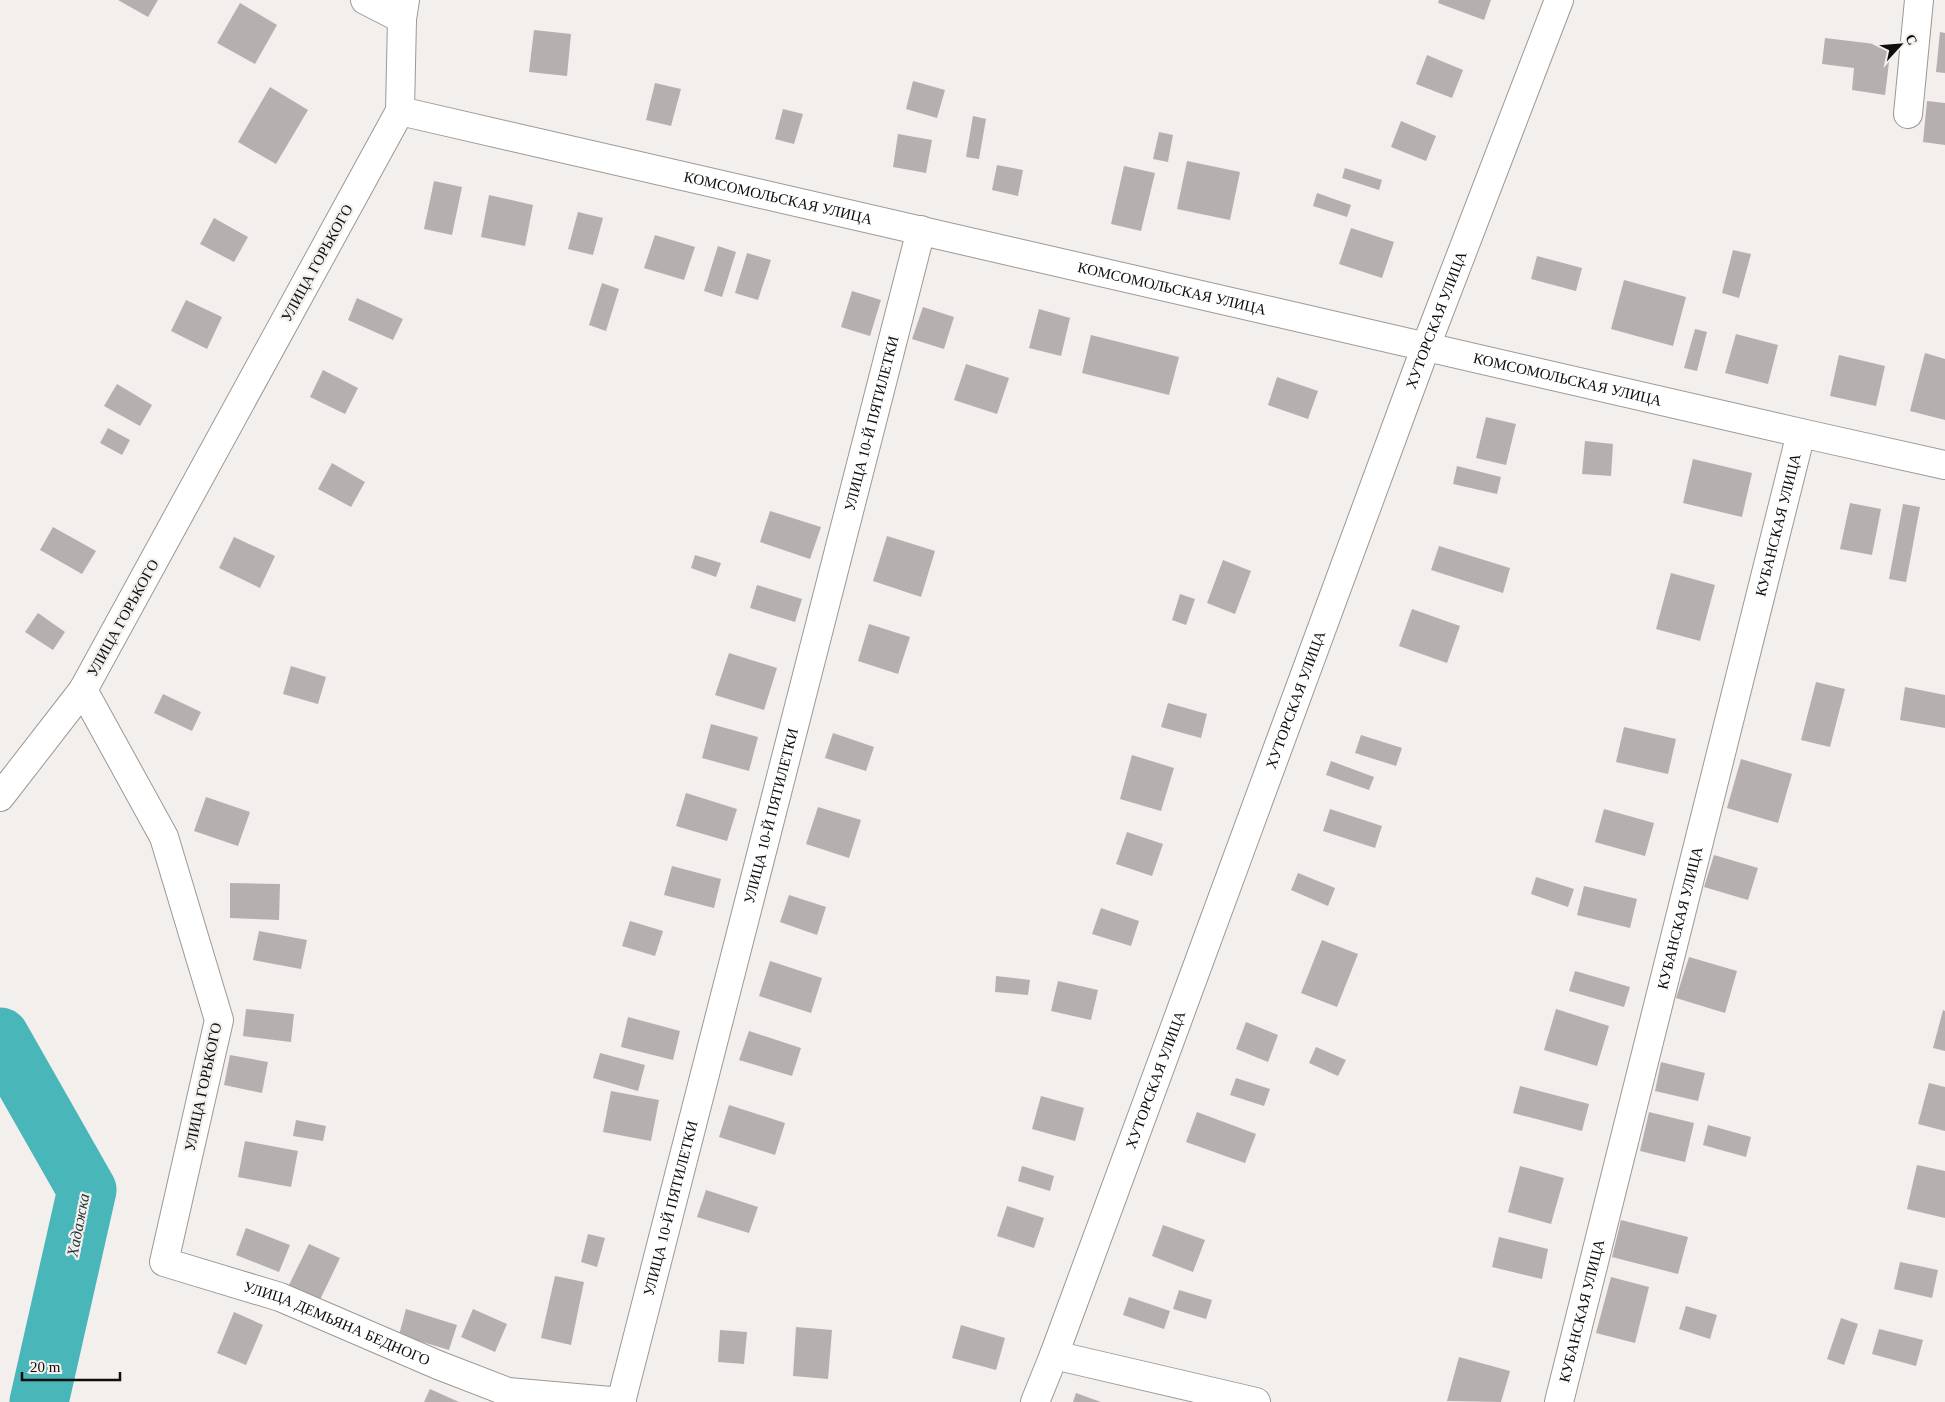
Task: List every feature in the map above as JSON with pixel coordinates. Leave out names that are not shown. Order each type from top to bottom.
[{"type":"street","points":[[365,0],[403,9]]},
{"type":"street","name":"ХУТОРСКАЯ УЛИЦА","points":[[1035,1402],[1426,346],[1559,0]]},
{"type":"street","points":[[1908,114],[1919,0]]},
{"type":"street","name":"УЛИЦА ГОРЬКОГО","points":[[164,1262],[219,1020],[164,837],[83,690],[400,111],[403,9]]},
{"type":"street","name":"КОМСОМОЛЬСКАЯ УЛИЦА","points":[[400,111],[1945,465]]},
{"type":"street","name":"УЛИЦА 10-Й ПЯТИЛЕТКИ","points":[[622,1402],[921,230]]},
{"type":"street","name":"КУБАНСКАЯ УЛИЦА","points":[[1559,1402],[1802,433]]},
{"type":"street","points":[[0,797],[83,690]]},
{"type":"street","name":"УЛИЦА ДЕМЬЯНА БЕДНОГО","points":[[164,1262],[280,1297],[438,1365],[505,1397],[622,1402]]},
{"type":"street","points":[[1054,1355],[1256,1402]]},
{"type":"building","points":[[118,0],[158,0],[148,17]]},
{"type":"building","points":[[1439,0],[1491,0],[1484,20],[1438,3]]},
{"type":"building","points":[[240,3],[277,25],[255,64],[217,43]]},
{"type":"building","points":[[534,30],[571,34],[567,76],[529,72]]},
{"type":"building","points":[[1940,32],[1945,33],[1945,73],[1936,72]]},
{"type":"building","points":[[1825,38],[1891,46],[1885,95],[1852,90],[1854,68],[1822,64]]},
{"type":"building","points":[[1427,55],[1463,70],[1452,98],[1416,84]]},
{"type":"building","points":[[913,81],[945,90],[937,118],[906,109]]},
{"type":"building","points":[[655,83],[681,89],[671,126],[646,120]]},
{"type":"building","points":[[270,87],[308,110],[276,164],[238,142]]},
{"type":"building","points":[[1927,101],[1945,103],[1945,145],[1923,142]]},
{"type":"building","points":[[783,109],[803,114],[794,144],[775,139]]},
{"type":"building","points":[[973,116],[986,119],[979,159],[966,157]]},
{"type":"building","points":[[1401,121],[1436,136],[1426,161],[1391,147]]},
{"type":"building","points":[[1159,132],[1173,135],[1168,162],[1153,159]]},
{"type":"building","points":[[898,134],[932,140],[926,173],[893,167]]},
{"type":"building","points":[[1187,161],[1240,172],[1230,220],[1177,209]]},
{"type":"building","points":[[997,165],[1023,170],[1018,196],[992,190]]},
{"type":"building","points":[[1124,166],[1155,173],[1141,231],[1111,224]]},
{"type":"building","points":[[1345,168],[1382,180],[1379,190],[1342,178]]},
{"type":"building","points":[[434,181],[462,187],[452,235],[424,229]]},
{"type":"building","points":[[1317,193],[1351,205],[1347,217],[1313,206]]},
{"type":"building","points":[[489,195],[533,205],[525,246],[481,237]]},
{"type":"building","points":[[578,212],[603,218],[593,255],[568,249]]},
{"type":"building","points":[[214,218],[248,237],[234,262],[200,244]]},
{"type":"building","points":[[1351,228],[1394,242],[1382,278],[1339,264]]},
{"type":"building","points":[[655,235],[695,247],[684,280],[644,268]]},
{"type":"building","points":[[718,246],[736,252],[722,297],[704,291]]},
{"type":"building","points":[[1733,250],[1751,254],[1739,298],[1722,293]]},
{"type":"building","points":[[747,253],[771,260],[758,300],[735,293]]},
{"type":"building","points":[[1537,256],[1582,268],[1576,291],[1531,279]]},
{"type":"building","points":[[1624,280],[1686,297],[1673,346],[1611,329]]},
{"type":"building","points":[[602,283],[619,289],[606,331],[589,325]]},
{"type":"building","points":[[852,291],[881,300],[870,336],[841,327]]},
{"type":"building","points":[[357,298],[403,319],[393,340],[348,320]]},
{"type":"building","points":[[186,300],[222,317],[207,349],[171,331]]},
{"type":"building","points":[[923,307],[954,317],[944,349],[912,339]]},
{"type":"building","points":[[1039,309],[1070,318],[1061,356],[1029,348]]},
{"type":"building","points":[[1695,329],[1707,332],[1697,371],[1684,368]]},
{"type":"building","points":[[1736,334],[1778,345],[1768,384],[1725,373]]},
{"type":"building","points":[[1091,335],[1179,357],[1169,395],[1082,373]]},
{"type":"building","points":[[1925,353],[1945,359],[1945,420],[1910,411]]},
{"type":"building","points":[[1839,355],[1885,366],[1876,406],[1830,396]]},
{"type":"building","points":[[966,364],[1009,378],[997,414],[954,400]]},
{"type":"building","points":[[323,370],[358,388],[345,414],[310,397]]},
{"type":"building","points":[[1277,377],[1318,391],[1308,419],[1268,405]]},
{"type":"building","points":[[117,384],[152,405],[140,426],[104,406]]},
{"type":"building","points":[[1486,417],[1516,424],[1506,465],[1476,458]]},
{"type":"building","points":[[108,428],[130,440],[122,455],[100,443]]},
{"type":"building","points":[[1585,441],[1613,444],[1611,476],[1582,474]]},
{"type":"building","points":[[1693,459],[1752,473],[1742,517],[1683,503]]},
{"type":"building","points":[[332,463],[365,482],[351,507],[318,489]]},
{"type":"building","points":[[1457,466],[1501,477],[1497,494],[1453,484]]},
{"type":"building","points":[[1850,503],[1881,509],[1872,555],[1840,549]]},
{"type":"building","points":[[1903,504],[1920,507],[1906,582],[1889,579]]},
{"type":"building","points":[[770,511],[821,527],[810,559],[760,542]]},
{"type":"building","points":[[53,527],[96,551],[82,574],[40,550]]},
{"type":"building","points":[[887,536],[935,551],[921,597],[873,581]]},
{"type":"building","points":[[234,537],[275,556],[260,588],[219,568]]},
{"type":"building","points":[[1439,546],[1510,568],[1503,593],[1431,570]]},
{"type":"building","points":[[695,555],[721,563],[716,577],[691,568]]},
{"type":"building","points":[[1223,560],[1251,571],[1235,614],[1207,603]]},
{"type":"building","points":[[1671,573],[1715,585],[1700,641],[1656,629]]},
{"type":"building","points":[[757,585],[802,599],[795,622],[750,608]]},
{"type":"building","points":[[1180,594],[1195,599],[1186,625],[1172,620]]},
{"type":"building","points":[[1412,609],[1460,626],[1447,663],[1399,646]]},
{"type":"building","points":[[38,613],[65,632],[53,650],[25,632]]},
{"type":"building","points":[[869,624],[910,637],[898,674],[858,661]]},
{"type":"building","points":[[729,653],[777,668],[764,710],[715,695]]},
{"type":"building","points":[[291,666],[326,677],[318,704],[283,694]]},
{"type":"building","points":[[1816,682],[1845,689],[1830,747],[1801,740]]},
{"type":"building","points":[[1905,687],[1945,695],[1945,728],[1900,720]]},
{"type":"building","points":[[163,694],[201,712],[192,731],[154,713]]},
{"type":"building","points":[[1168,703],[1207,714],[1201,738],[1161,727]]},
{"type":"building","points":[[711,724],[758,737],[749,771],[702,758]]},
{"type":"building","points":[[1624,727],[1676,739],[1668,774],[1616,762]]},
{"type":"building","points":[[833,733],[874,747],[866,771],[825,758]]},
{"type":"building","points":[[1361,735],[1402,748],[1396,766],[1355,753]]},
{"type":"building","points":[[1132,755],[1174,768],[1161,811],[1120,799]]},
{"type":"building","points":[[1741,759],[1792,774],[1778,823],[1727,808]]},
{"type":"building","points":[[1331,761],[1374,777],[1369,790],[1326,775]]},
{"type":"building","points":[[686,793],[737,809],[727,841],[676,826]]},
{"type":"building","points":[[206,797],[250,812],[238,846],[194,831]]},
{"type":"building","points":[[818,807],[861,820],[849,858],[806,844]]},
{"type":"building","points":[[1330,809],[1382,826],[1375,848],[1323,831]]},
{"type":"building","points":[[1604,809],[1654,823],[1645,856],[1595,842]]},
{"type":"building","points":[[1127,832],[1163,844],[1152,876],[1116,864]]},
{"type":"building","points":[[1714,855],[1758,868],[1748,900],[1704,887]]},
{"type":"building","points":[[672,866],[721,879],[714,908],[664,895]]},
{"type":"building","points":[[1298,873],[1335,888],[1328,906],[1291,890]]},
{"type":"building","points":[[1536,877],[1574,889],[1568,907],[1531,894]]},
{"type":"building","points":[[230,883],[280,884],[279,920],[230,918]]},
{"type":"building","points":[[1584,886],[1637,899],[1630,928],[1577,915]]},
{"type":"building","points":[[789,895],[826,907],[817,935],[780,922]]},
{"type":"building","points":[[1101,908],[1139,921],[1131,946],[1092,934]]},
{"type":"building","points":[[630,921],[663,931],[655,956],[622,946]]},
{"type":"building","points":[[259,931],[307,940],[301,969],[253,960]]},
{"type":"building","points":[[1322,940],[1358,954],[1337,1007],[1301,993]]},
{"type":"building","points":[[1689,957],[1737,971],[1725,1013],[1676,998]]},
{"type":"building","points":[[770,961],[822,978],[811,1013],[759,996]]},
{"type":"building","points":[[1575,971],[1630,987],[1624,1007],[1569,991]]},
{"type":"building","points":[[996,976],[1030,980],[1028,995],[995,992]]},
{"type":"building","points":[[1058,981],[1098,990],[1091,1020],[1051,1011]]},
{"type":"building","points":[[246,1009],[294,1014],[291,1042],[243,1036]]},
{"type":"building","points":[[1556,1009],[1609,1026],[1597,1066],[1544,1050]]},
{"type":"building","points":[[1943,1010],[1945,1011],[1945,1051],[1933,1048]]},
{"type":"building","points":[[628,1017],[680,1031],[673,1060],[621,1047]]},
{"type":"building","points":[[1246,1022],[1278,1035],[1268,1062],[1236,1049]]},
{"type":"building","points":[[749,1031],[801,1048],[792,1076],[739,1060]]},
{"type":"building","points":[[1316,1047],[1346,1060],[1338,1076],[1309,1063]]},
{"type":"building","points":[[600,1053],[645,1065],[638,1091],[593,1078]]},
{"type":"building","points":[[230,1055],[268,1062],[262,1093],[224,1085]]},
{"type":"building","points":[[1661,1062],[1705,1073],[1698,1101],[1655,1091]]},
{"type":"building","points":[[1236,1078],[1270,1089],[1264,1106],[1230,1095]]},
{"type":"building","points":[[1929,1083],[1945,1087],[1945,1131],[1918,1124]]},
{"type":"building","points":[[1520,1086],[1589,1104],[1582,1131],[1513,1113]]},
{"type":"building","points":[[611,1091],[659,1100],[651,1141],[603,1132]]},
{"type":"building","points":[[1041,1096],[1084,1108],[1075,1141],[1032,1129]]},
{"type":"building","points":[[729,1105],[785,1123],[775,1155],[719,1137]]},
{"type":"building","points":[[1197,1112],[1256,1134],[1245,1163],[1186,1142]]},
{"type":"building","points":[[1649,1112],[1694,1123],[1685,1162],[1640,1151]]},
{"type":"building","points":[[296,1120],[326,1126],[323,1141],[293,1136]]},
{"type":"building","points":[[1708,1125],[1751,1137],[1746,1157],[1703,1145]]},
{"type":"building","points":[[245,1141],[298,1151],[291,1187],[238,1177]]},
{"type":"building","points":[[1917,1165],[1945,1171],[1945,1218],[1907,1209]]},
{"type":"building","points":[[1022,1166],[1054,1176],[1050,1191],[1018,1181]]},
{"type":"building","points":[[1520,1166],[1564,1178],[1551,1224],[1508,1212]]},
{"type":"building","points":[[706,1190],[758,1207],[749,1233],[697,1217]]},
{"type":"building","points":[[1007,1206],[1044,1218],[1034,1248],[997,1236]]},
{"type":"building","points":[[1621,1220],[1688,1237],[1678,1274],[1612,1257]]},
{"type":"building","points":[[1163,1225],[1205,1240],[1193,1272],[1152,1256]]},
{"type":"building","points":[[246,1228],[290,1245],[279,1272],[236,1255]]},
{"type":"building","points":[[588,1234],[605,1238],[597,1267],[581,1262]]},
{"type":"building","points":[[1499,1237],[1548,1249],[1542,1279],[1492,1267]]},
{"type":"building","points":[[309,1244],[340,1258],[318,1304],[287,1289]]},
{"type":"building","points":[[1900,1262],[1938,1270],[1932,1298],[1894,1289]]},
{"type":"building","points":[[555,1276],[584,1282],[571,1345],[541,1338]]},
{"type":"building","points":[[1611,1277],[1649,1287],[1635,1343],[1596,1333]]},
{"type":"building","points":[[1179,1290],[1212,1300],[1206,1319],[1173,1309]]},
{"type":"building","points":[[1129,1297],[1170,1311],[1164,1329],[1123,1315]]},
{"type":"building","points":[[1686,1306],[1717,1315],[1710,1339],[1679,1329]]},
{"type":"building","points":[[406,1309],[457,1325],[449,1350],[399,1335]]},
{"type":"building","points":[[473,1309],[507,1324],[495,1352],[461,1337]]},
{"type":"building","points":[[234,1312],[263,1325],[246,1365],[217,1353]]},
{"type":"building","points":[[1841,1318],[1858,1324],[1844,1365],[1827,1359]]},
{"type":"building","points":[[961,1325],[1005,1338],[996,1370],[952,1358]]},
{"type":"building","points":[[796,1327],[832,1330],[828,1379],[793,1376]]},
{"type":"building","points":[[1879,1329],[1923,1340],[1916,1366],[1872,1354]]},
{"type":"building","points":[[720,1330],[747,1332],[744,1364],[718,1362]]},
{"type":"building","points":[[1459,1357],[1510,1371],[1501,1402],[1447,1401]]},
{"type":"building","points":[[430,1389],[459,1402],[424,1402]]},
{"type":"building","points":[[1076,1393],[1101,1402],[1073,1402]]},
{"type":"waterway","name":"Хадажка","points":[[0,1037],[87,1190],[39,1402]]}]
